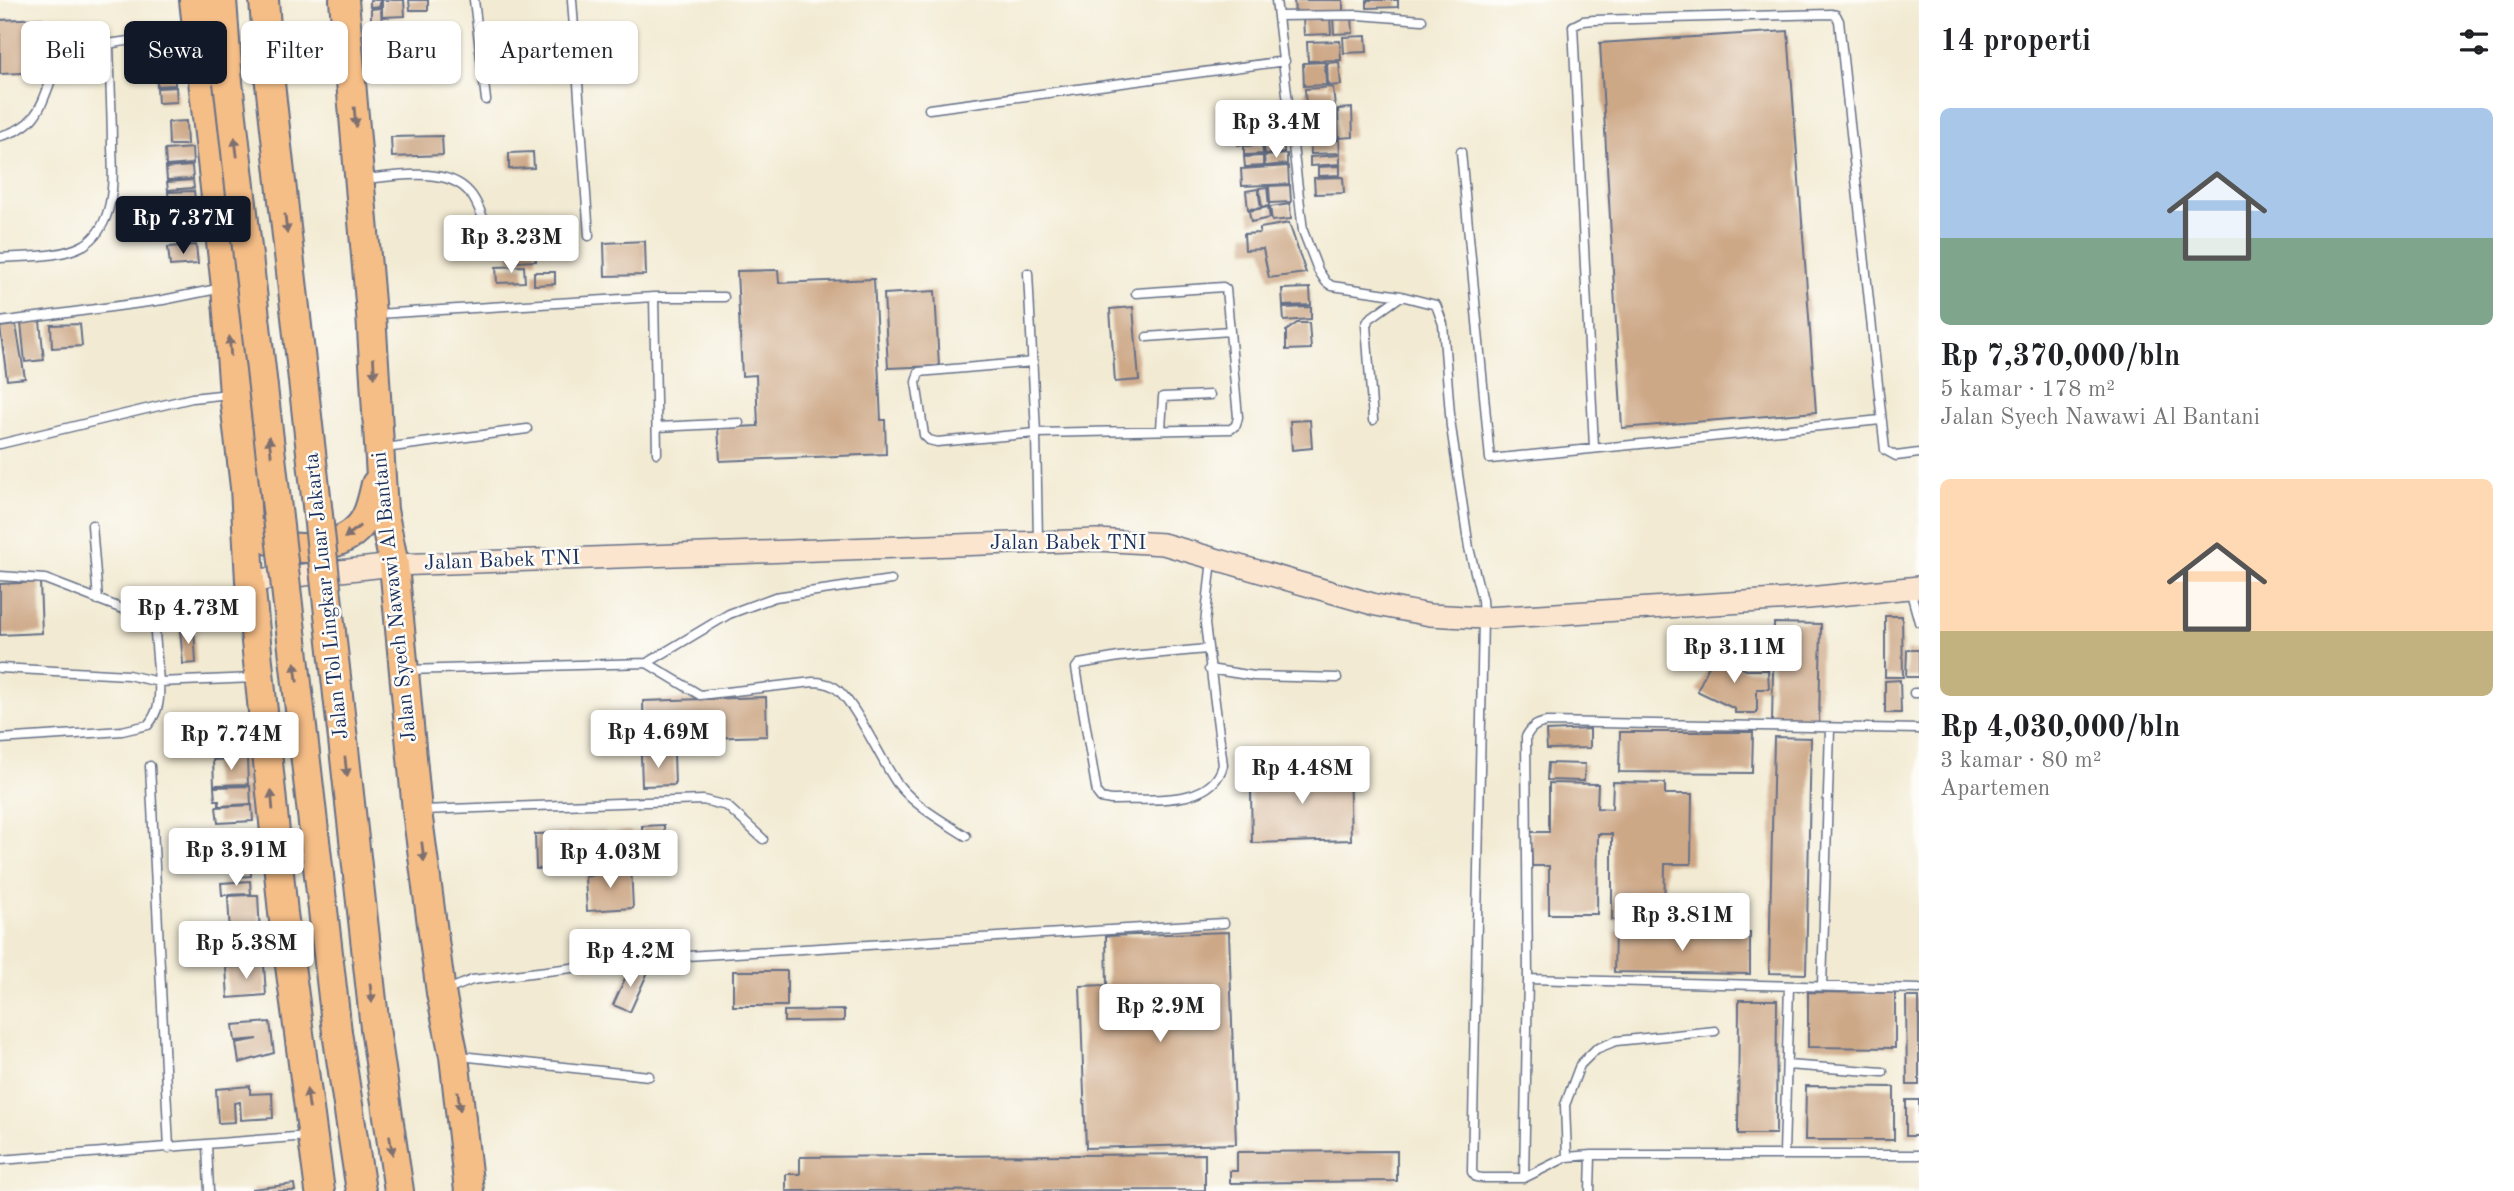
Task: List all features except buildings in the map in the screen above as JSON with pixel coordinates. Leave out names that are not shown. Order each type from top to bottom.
[{"type":"highway","points":[[194,0],[196,21]]},
{"type":"highway","name":"Jalan Tol Lingkar Luar Jakarta","points":[[222,0],[228,82],[337,1032],[361,1191]]},
{"type":"highway","name":"Jalan Tol Lingkar Luar Jakarta","points":[[264,0],[375,1028],[399,1191]]},
{"type":"highway","name":"Jalan Syech Nawawi Al Bantani","points":[[344,0],[371,314],[383,510],[394,565],[417,811],[441,993],[454,1055],[469,1191]]},
{"type":"highway","points":[[203,84],[226,288],[234,394],[245,487],[250,581],[289,968],[320,1191]]},
{"type":"highway","points":[[245,487],[268,540],[279,546],[311,548],[338,541],[355,532],[363,523],[379,461]]},
{"type":"street","name":"Jalan Babek TNI","points":[[250,581],[394,565],[1097,540],[1163,544],[1376,605],[1430,615],[1483,618],[1914,588]]},
{"type":"lane","points":[[474,0],[486,100]]},
{"type":"lane","points":[[572,0],[589,236]]},
{"type":"lane","points":[[1276,0],[1303,232],[1318,270],[1326,282],[1332,285],[1401,296],[1437,306],[1441,314],[1451,427],[1469,548],[1482,600],[1483,618],[1470,1166],[1476,1177],[1524,1178],[1567,1157],[1591,1155],[1919,1155]]},
{"type":"lane","points":[[1594,447],[1572,29],[1583,20],[1831,13],[1838,17],[1885,450],[1896,456],[1919,453]]},
{"type":"lane","points":[[1278,16],[1359,15],[1422,20]]},
{"type":"lane","points":[[929,109],[1284,61]]},
{"type":"lane","points":[[0,258],[59,254],[86,243],[97,234],[109,208],[113,169],[110,76]]},
{"type":"lane","points":[[0,136],[13,133],[27,125],[40,107],[49,84]]},
{"type":"lane","points":[[1461,152],[1490,459],[1881,420]]},
{"type":"lane","points":[[360,179],[437,174],[456,180],[470,193],[492,242]]},
{"type":"lane","points":[[1028,273],[1038,541]]},
{"type":"lane","points":[[1033,362],[919,372],[916,382],[924,435],[937,442],[1036,433],[1231,429],[1236,425],[1238,417],[1227,293],[1223,287],[1136,293]]},
{"type":"lane","points":[[0,322],[163,300],[226,288]]},
{"type":"lane","points":[[1373,420],[1366,324],[1401,296]]},
{"type":"lane","points":[[371,314],[654,297],[724,297]]},
{"type":"lane","points":[[654,297],[657,453]]},
{"type":"lane","points":[[1147,337],[1230,331]]},
{"type":"lane","points":[[0,444],[192,398],[234,394]]},
{"type":"lane","points":[[1161,429],[1163,397],[1210,395]]},
{"type":"lane","points":[[658,427],[739,423]]},
{"type":"lane","points":[[379,461],[527,429]]},
{"type":"lane","points":[[92,525],[98,600]]},
{"type":"lane","points":[[1207,649],[1119,657],[1079,664],[1076,668],[1097,793],[1101,798],[1111,800],[1190,797],[1209,787],[1220,776],[1223,765],[1205,624],[1212,557]]},
{"type":"lane","points":[[0,576],[46,579],[154,621],[254,614]]},
{"type":"lane","points":[[404,670],[646,663],[729,614],[775,597],[891,580]]},
{"type":"lane","points":[[1914,588],[1919,622]]},
{"type":"lane","points":[[0,739],[122,731],[148,725],[158,710],[159,682],[154,621]]},
{"type":"lane","points":[[646,663],[700,695],[813,682],[823,682],[836,687],[897,783],[923,809],[966,836]]},
{"type":"lane","points":[[0,668],[128,675],[159,682],[261,677]]},
{"type":"lane","points":[[1209,669],[1254,676],[1337,678]]},
{"type":"lane","points":[[1524,1178],[1528,979],[1526,737],[1533,726],[1547,722],[1919,729]]},
{"type":"lane","points":[[1822,986],[1830,729]]},
{"type":"lane","points":[[150,766],[169,1148]]},
{"type":"lane","points":[[417,811],[703,800],[727,806],[763,839]]},
{"type":"lane","points":[[441,993],[472,980],[655,958],[1224,923]]},
{"type":"lane","points":[[1528,979],[1919,989]]},
{"type":"lane","points":[[1784,1153],[1789,986]]},
{"type":"lane","points":[[1567,1157],[1565,1105],[1580,1065],[1596,1049],[1616,1041],[1715,1031]]},
{"type":"lane","points":[[454,1055],[649,1076]]},
{"type":"lane","points":[[1787,1065],[1883,1072]]},
{"type":"lane","points":[[0,1160],[313,1135]]},
{"type":"lane","points":[[207,1145],[209,1191]]},
{"type":"lane","points":[[1590,1191],[1591,1155]]}]
